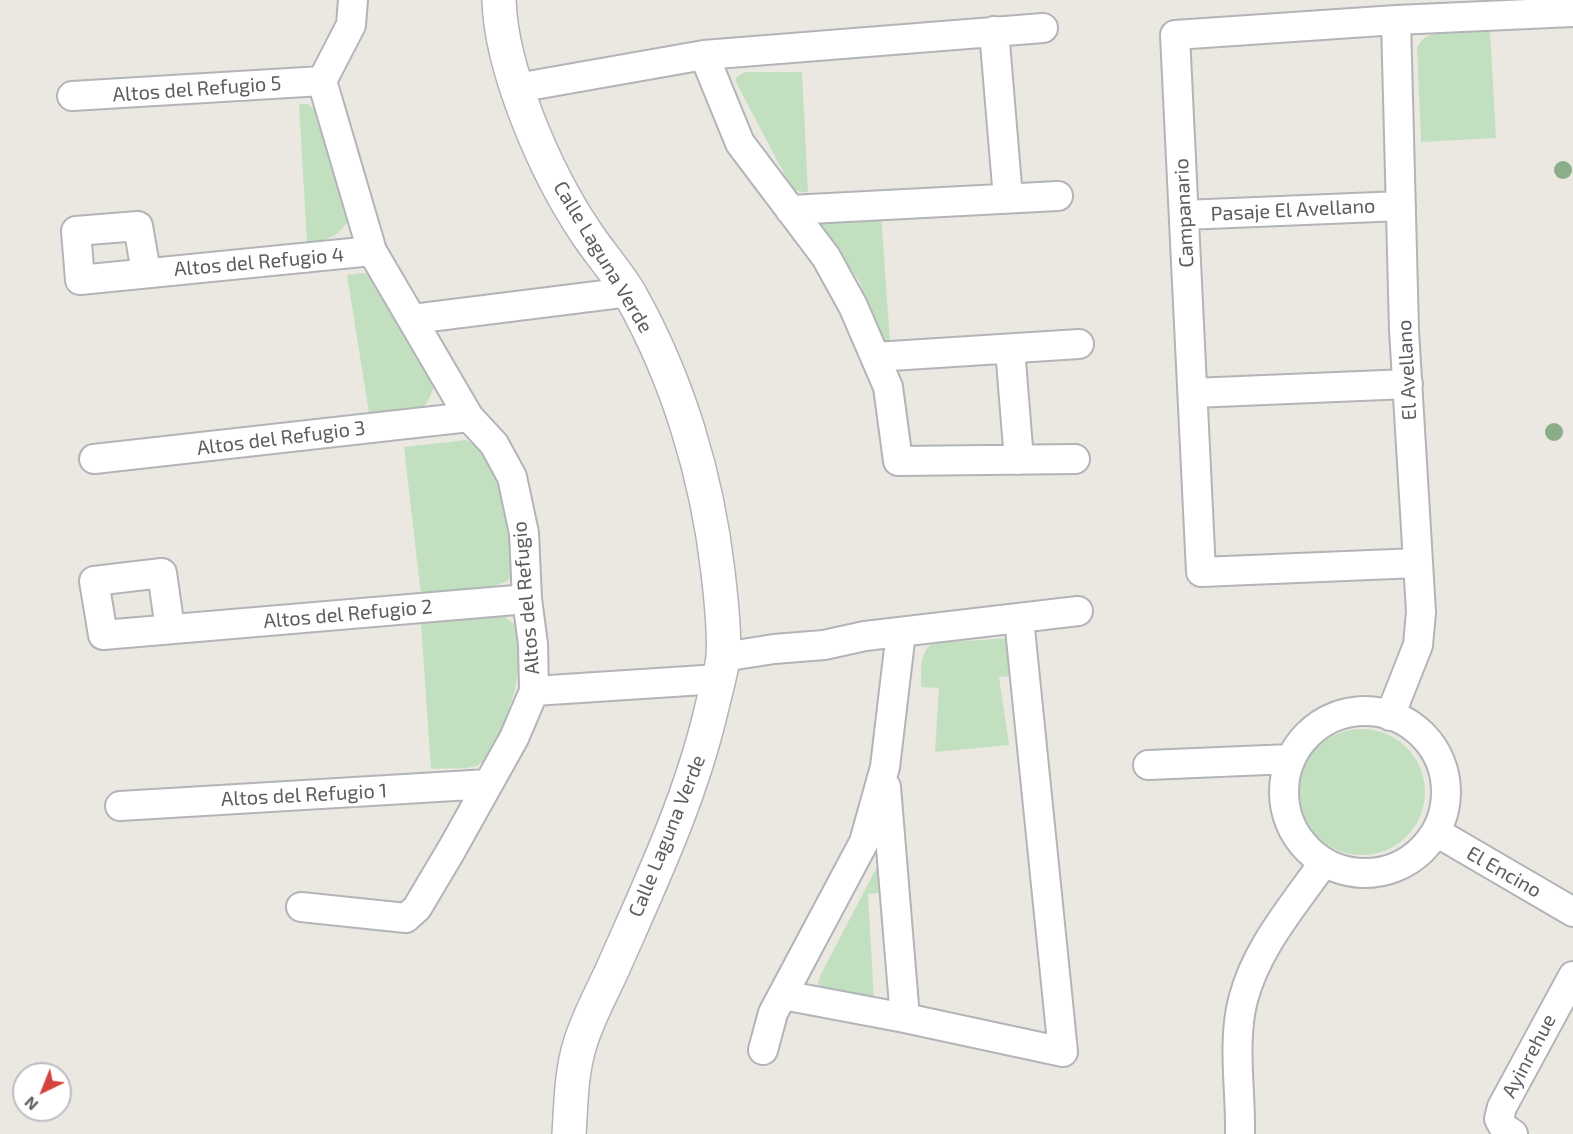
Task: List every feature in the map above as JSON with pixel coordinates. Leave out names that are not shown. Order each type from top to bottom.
[{"type":"street","points":[[322,81],[351,25],[352,0]]},
{"type":"street","name":"Calle Laguna Verde","points":[[499,0],[500,19],[508,60],[530,124],[563,194],[583,229],[629,292],[653,339],[673,387],[703,486],[718,571],[721,668],[703,744],[681,814],[580,1044],[571,1091],[569,1134]]},
{"type":"street","name":"Campanario","points":[[1418,563],[1202,572],[1175,35],[1396,20],[1573,12]]},
{"type":"street","name":"El Avellano","points":[[1390,716],[1418,645],[1421,612],[1408,384],[1396,20]]},
{"type":"street","points":[[518,88],[704,55],[1043,27]]},
{"type":"street","points":[[994,31],[1008,198]]},
{"type":"street","points":[[704,55],[740,143],[826,256],[853,306],[888,387],[898,461],[1075,459]]},
{"type":"street","name":"Altos del Refugio 5","points":[[72,96],[322,81]]},
{"type":"street","name":"Altos del Refugio","points":[[301,907],[406,918],[417,908],[514,738],[534,691],[533,644],[527,599],[524,533],[512,477],[494,444],[469,417],[372,251],[322,81]]},
{"type":"street","points":[[790,210],[1058,196]]},
{"type":"street","name":"Pasaje El Avellano","points":[[1184,215],[1401,206]]},
{"type":"street","name":"Altos del Refugio 4","points":[[146,272],[372,251]]},
{"type":"street","points":[[413,319],[629,292]]},
{"type":"street","points":[[875,357],[1078,344]]},
{"type":"street","points":[[1010,349],[1019,460]]},
{"type":"street","points":[[1193,393],[1408,384]]},
{"type":"street","name":"Altos del Refugio 3","points":[[94,459],[469,417]]},
{"type":"street","name":"Altos del Refugio 2","points":[[170,629],[527,599]]},
{"type":"street","name":"Altos del Refugio","points":[[534,691],[721,668],[774,649],[824,645],[865,636],[1078,611]]},
{"type":"street","points":[[783,995],[1064,1052],[1019,619]]},
{"type":"street","points":[[764,1050],[773,1013],[864,842],[885,767],[901,632]]},
{"type":"street","points":[[1377,711],[1390,716],[1403,720],[1424,736],[1438,757],[1446,782],[1445,808],[1436,832],[1420,852],[1398,866],[1373,873],[1348,872],[1324,862],[1302,844],[1288,820],[1283,792],[1291,759],[1302,740],[1323,722],[1349,712],[1377,711]]},
{"type":"street","points":[[1148,765],[1291,759]]},
{"type":"street","points":[[885,767],[905,1018]]},
{"type":"street","name":"Altos del Refugio 1","points":[[120,806],[488,784]]},
{"type":"street","name":"El Encino","points":[[1436,832],[1573,912]]},
{"type":"street","points":[[1240,1134],[1237,1049],[1242,1001],[1261,953],[1324,862]]},
{"type":"street","name":"Ayinrehue","points":[[1496,1129],[1502,1107],[1573,976]]},
{"type":"green space","points":[[1490,29],[1496,138],[1421,142],[1417,48],[1426,37],[1434,34]]},
{"type":"green space","points":[[744,72],[802,72],[808,192],[797,191],[789,183],[736,82],[736,78]]},
{"type":"green space","points":[[299,104],[308,104],[317,112],[348,220],[340,231],[331,237],[307,242]]},
{"type":"green space","points":[[881,214],[890,342],[883,342],[878,337],[873,316],[859,281],[820,224],[822,219]]},
{"type":"green space","points":[[369,274],[375,279],[435,382],[426,404],[412,414],[403,417],[370,419],[347,275]]},
{"type":"green space","points":[[466,440],[481,448],[502,476],[516,571],[507,581],[495,586],[421,595],[404,447]]},
{"type":"green space","points":[[502,615],[518,627],[523,638],[515,690],[497,745],[477,766],[431,769],[421,624]]},
{"type":"green space","points":[[1008,638],[1020,675],[999,677],[1009,745],[935,752],[939,688],[921,687],[925,651],[934,643]]},
{"type":"green space","points":[[1362,729],[1386,734],[1406,748],[1420,768],[1425,792],[1420,816],[1406,836],[1386,850],[1362,855],[1338,850],[1318,836],[1304,816],[1299,792],[1304,768],[1318,748],[1338,734]]},
{"type":"green space","points":[[880,861],[885,892],[868,894],[874,999],[892,998],[890,1002],[823,992],[818,983],[821,974]]}]
